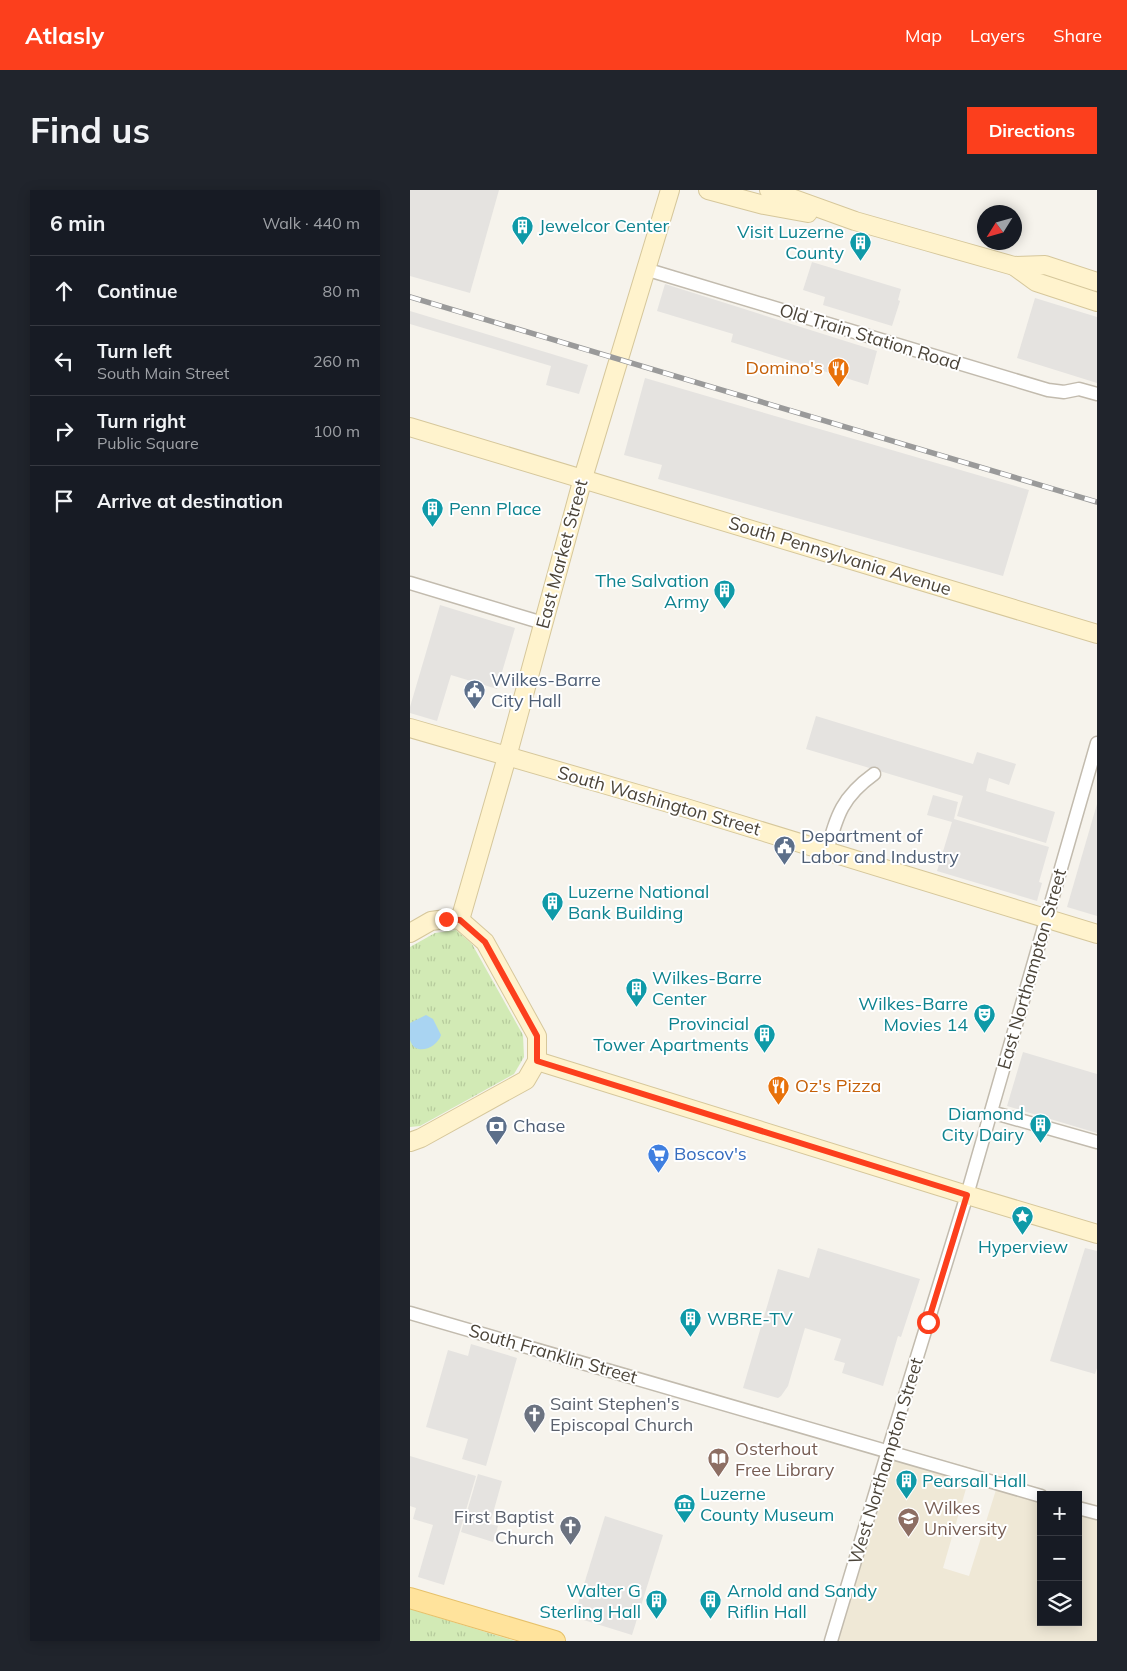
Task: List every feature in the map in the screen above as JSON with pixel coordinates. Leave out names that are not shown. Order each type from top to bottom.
[{"type":"main road","name":"East Market Street","points":[[460,920],[507,757],[583,478],[670,190]]},
{"type":"main road","points":[[708,190],[764,205],[856,221]]},
{"type":"main road","points":[[769,190],[856,221],[1014,266],[1045,265],[1097,282]]},
{"type":"main road","points":[[1014,266],[1036,282],[1097,302]]},
{"type":"main road","name":"South Pennsylvania Avenue","points":[[410,427],[1097,634]]},
{"type":"main road","name":"South Washington Street","points":[[410,728],[680,806],[1097,934]]},
{"type":"main road","points":[[410,933],[431,921],[460,920],[485,942],[537,1036],[537,1061],[526,1080],[421,1138],[410,1142]]},
{"type":"main road","points":[[537,1061],[1097,1234]]},
{"type":"main road","points":[[410,1598],[556,1641]]},
{"type":"street","name":"Old Train Station Road","points":[[645,270],[1048,390],[1064,392],[1079,389],[1097,394]]},
{"type":"street","points":[[410,583],[543,623]]},
{"type":"street","name":"East Northampton Street","points":[[967,1195],[1097,743]]},
{"type":"street","points":[[827,852],[836,820],[846,800],[857,787],[874,774]]},
{"type":"street","points":[[991,1112],[1097,1142]]},
{"type":"street","name":"West Northampton Street","points":[[832,1641],[967,1195]]},
{"type":"street","name":"South Franklin Street","points":[[410,1313],[1037,1495]]},
{"type":"street","points":[[1082,1509],[1097,1513]]},
{"type":"shaded area","points":[[410,190],[499,190],[470,293],[410,276]]},
{"type":"shaded area","points":[[812,262],[901,289],[898,300],[900,301],[892,326],[823,305],[825,297],[803,290]]},
{"type":"shaded area","points":[[665,284],[877,351],[868,385],[731,342],[733,334],[657,311]]},
{"type":"shaded area","points":[[1035,298],[1097,317],[1097,383],[1017,358]]},
{"type":"shaded area","points":[[410,311],[588,365],[579,394],[546,385],[551,366],[410,324]]},
{"type":"shaded area","points":[[645,378],[1029,490],[1003,576],[658,479],[662,465],[624,455]]},
{"type":"shaded area","points":[[440,605],[515,628],[497,689],[451,675],[437,721],[410,713],[410,707]]},
{"type":"shaded area","points":[[816,716],[973,764],[977,752],[1016,764],[1009,785],[989,778],[986,791],[1055,812],[1046,843],[957,816],[963,796],[806,749]]},
{"type":"shaded area","points":[[933,795],[958,802],[954,819],[1049,847],[1039,882],[1042,883],[1037,901],[937,871],[952,822],[927,815]]},
{"type":"shaded area","points":[[1097,804],[1097,916],[1067,907]]},
{"type":"shaded area","points":[[1023,1052],[1097,1074],[1097,1133],[1007,1106]]},
{"type":"shaded area","points":[[818,1248],[920,1279],[901,1337],[898,1336],[883,1386],[842,1373],[845,1363],[834,1360],[841,1339],[805,1328],[788,1386],[781,1396],[778,1398],[743,1388],[778,1269],[809,1278]]},
{"type":"shaded area","points":[[1085,1248],[1097,1251],[1097,1368],[1095,1374],[1050,1361]]},
{"type":"shaded area","points":[[471,1344],[517,1358],[486,1466],[462,1459],[468,1439],[426,1427],[448,1350],[468,1356]]},
{"type":"shaded area","name":"Wilkes University","points":[[893,1446],[972,1468],[943,1568],[969,1576],[1000,1477],[1047,1491],[1037,1491],[1037,1626],[1082,1626],[1082,1501],[1097,1505],[1097,1641],[832,1641]]},
{"type":"shaded area","points":[[410,1456],[476,1476],[444,1585],[418,1577],[433,1525],[413,1519],[416,1508],[410,1506]]},
{"type":"shaded area","points":[[478,1474],[502,1481],[490,1524],[498,1526],[493,1542],[461,1532]]},
{"type":"shaded area","points":[[605,1516],[663,1535],[632,1635],[574,1617]]},
{"type":"green space","points":[[456,930],[472,944],[523,1035],[524,1057],[514,1074],[420,1126],[410,1127],[410,947],[435,933]]},
{"type":"green space","points":[[410,1609],[515,1641],[410,1641]]},
{"type":"water","points":[[426,1015],[433,1019],[441,1035],[439,1040],[431,1047],[426,1049],[416,1048],[410,1040],[410,1023]]},
{"type":"railway","points":[[410,297],[1097,502]]},
{"type":"place","name":"Jewelcor Center","points":[[523,245]]},
{"type":"place","name":"Visit Luzerne County","points":[[860,261]]},
{"type":"place","name":"Domino's","points":[[839,387]]},
{"type":"place","name":"Penn Place","points":[[433,528]]},
{"type":"place","name":"The Salvation Army","points":[[725,610]]},
{"type":"place","name":"Wilkes-Barre City Hall","points":[[475,709]]},
{"type":"place","name":"Department of Labor and Industry","points":[[785,865]]},
{"type":"place","name":"Luzerne National Bank Building","points":[[552,921]]},
{"type":"place","name":"Wilkes-Barre Center","points":[[636,1007]]},
{"type":"place","name":"Wilkes-Barre Movies 14","points":[[984,1033]]},
{"type":"place","name":"Provincial Tower Apartments","points":[[765,1053]]},
{"type":"place","name":"Oz's Pizza","points":[[779,1105]]},
{"type":"place","name":"Diamond City Dairy","points":[[1040,1143]]},
{"type":"place","name":"Chase","points":[[497,1145]]},
{"type":"place","name":"Boscov's","points":[[658,1173]]},
{"type":"place","name":"Hyperview","points":[[1023,1236]]},
{"type":"place","name":"WBRE-TV","points":[[691,1338]]},
{"type":"place","name":"Saint Stephen's Episcopal Church","points":[[534,1433]]},
{"type":"place","name":"Osterhout Free Library","points":[[719,1478]]},
{"type":"place","name":"Pearsall Hall","points":[[906,1500]]},
{"type":"place","name":"Luzerne County Museum","points":[[684,1523]]},
{"type":"place","name":"Wilkes University","points":[[908,1537]]},
{"type":"place","name":"First Baptist Church","points":[[570,1546]]},
{"type":"place","name":"Walter G Sterling Hall","points":[[657,1620]]},
{"type":"place","name":"Arnold and Sandy Riflin Hall","points":[[711,1620]]},
{"type":"route","points":[[446,919],[460,920],[485,942],[537,1036],[537,1061],[967,1195],[928,1322]]}]
